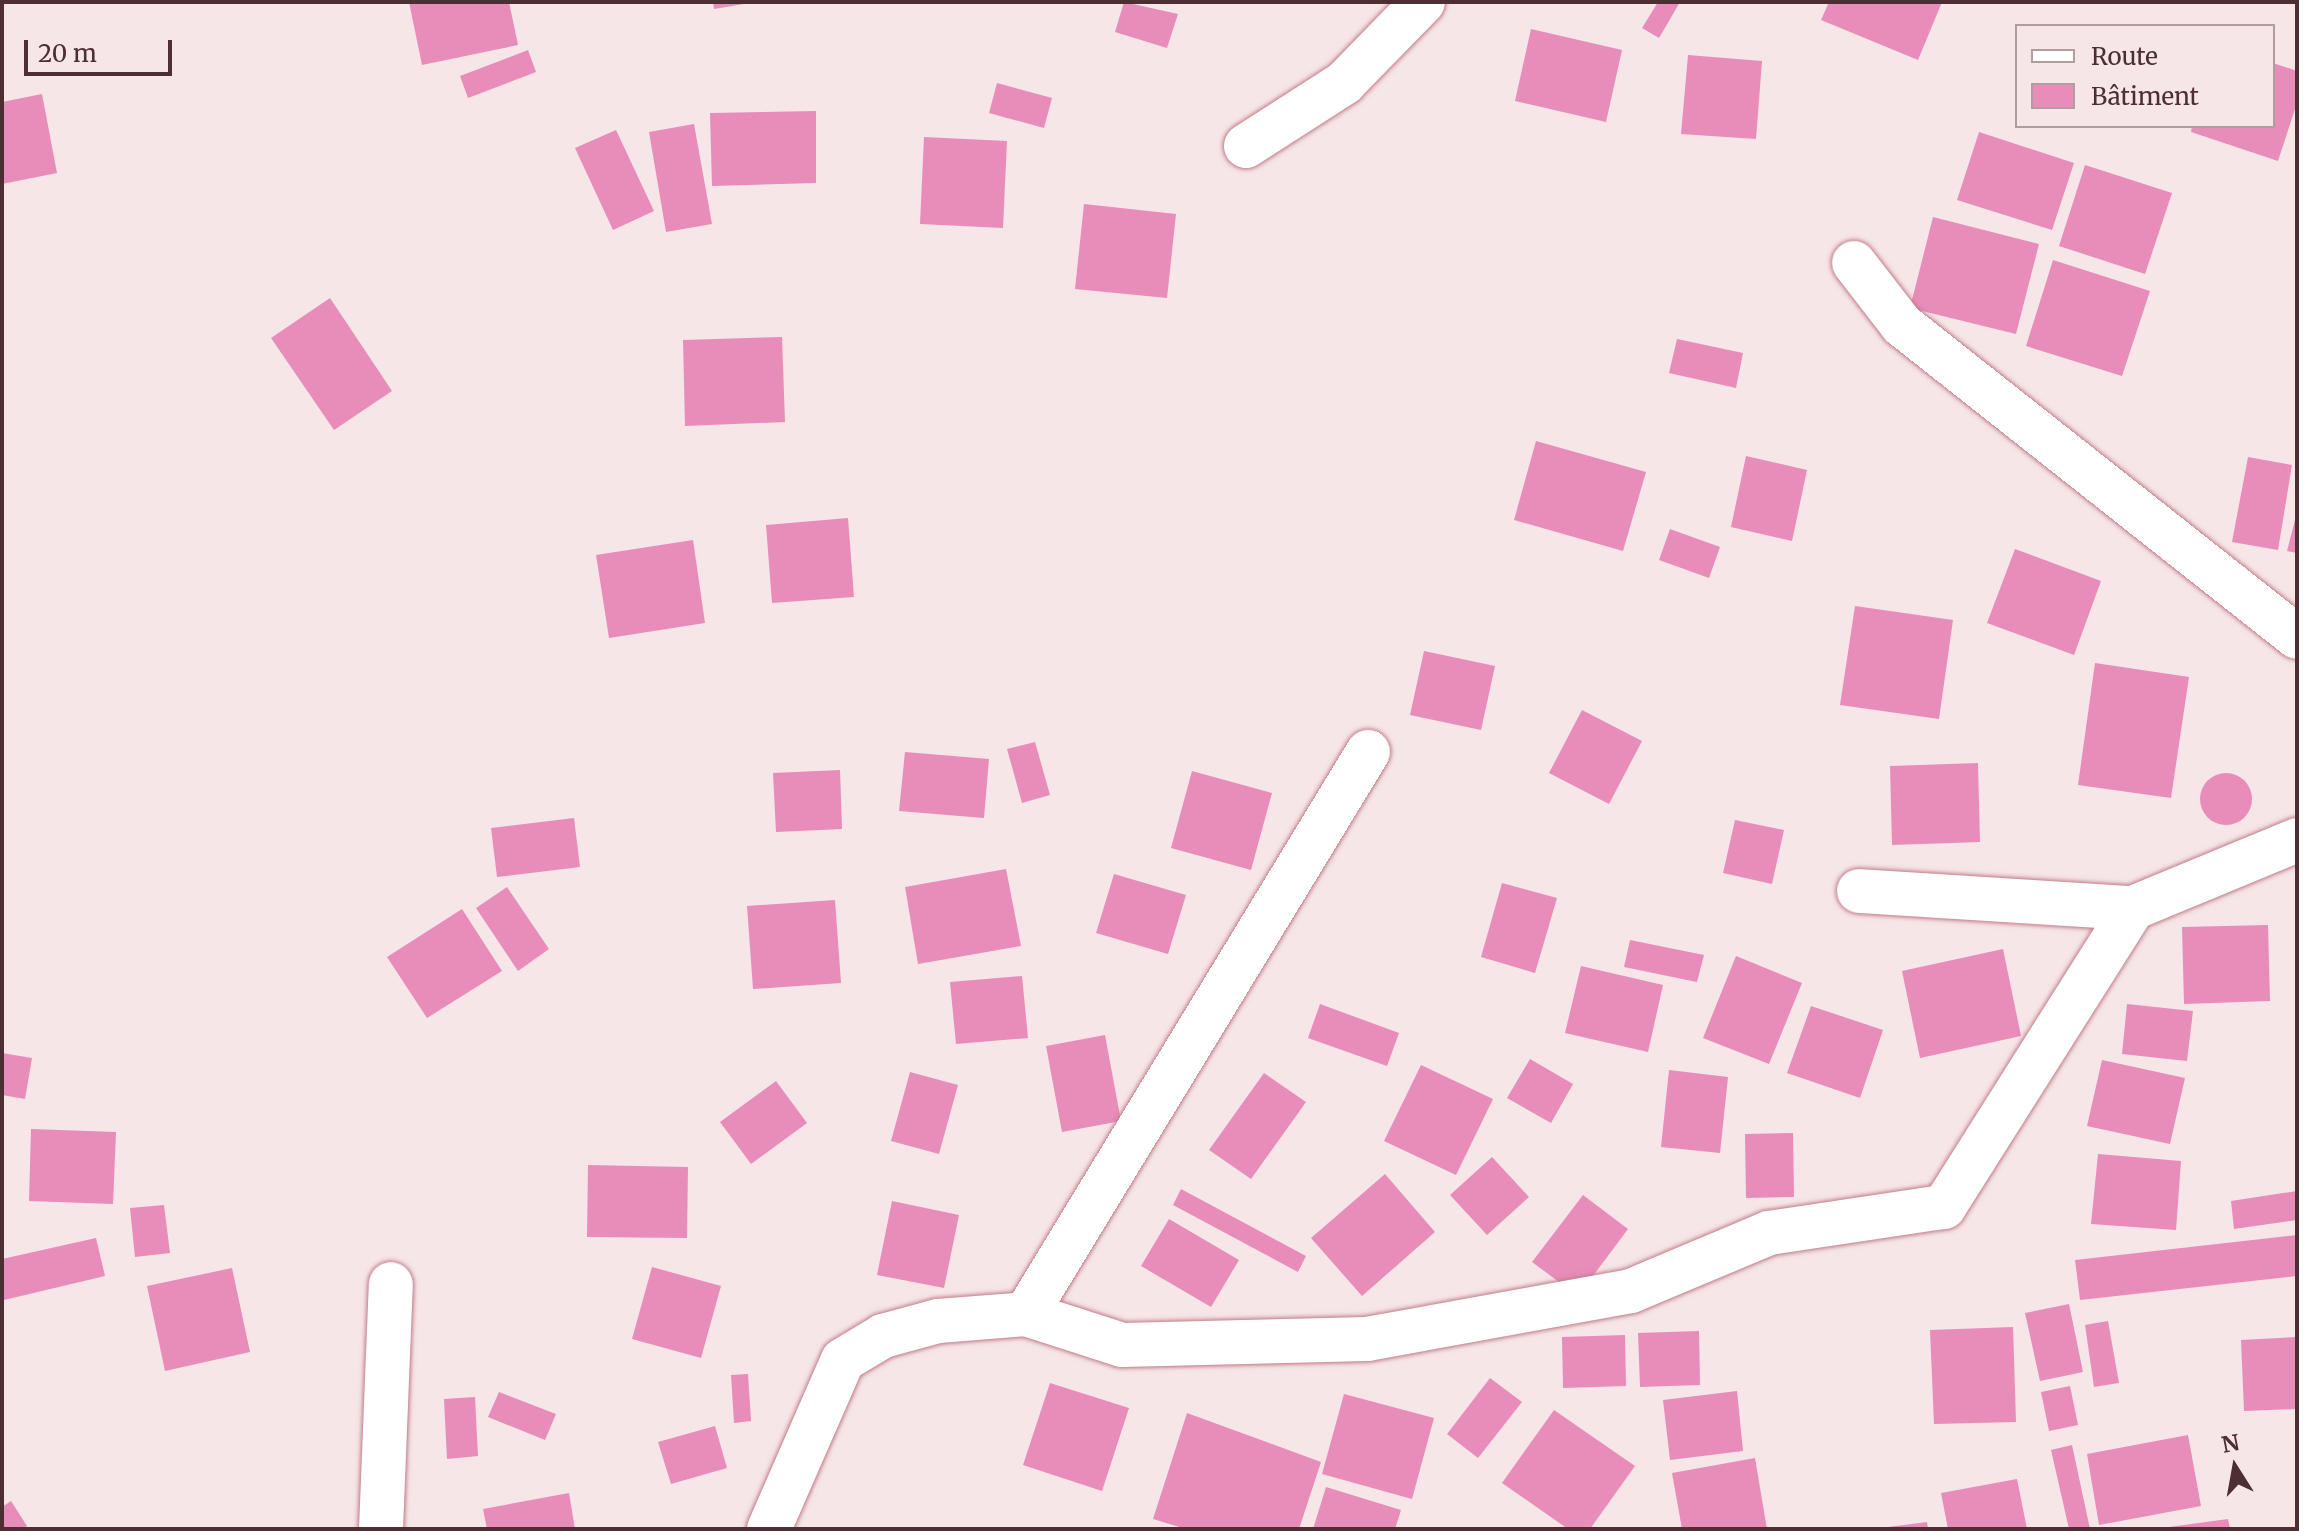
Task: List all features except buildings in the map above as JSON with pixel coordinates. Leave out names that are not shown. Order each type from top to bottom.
[{"type":"street","points":[[1246,146],[1344,83],[1423,2]]},
{"type":"street","points":[[1854,263],[1902,325],[2297,637]]},
{"type":"street","points":[[1026,1314],[1368,752]]},
{"type":"street","points":[[1859,891],[2133,908],[2297,840]]},
{"type":"street","points":[[769,1529],[843,1360],[883,1336],[938,1321],[1026,1314],[1122,1345],[1367,1339],[1631,1291],[1769,1233],[1944,1207],[2133,908]]},
{"type":"street","points":[[381,1529],[391,1284]]}]
